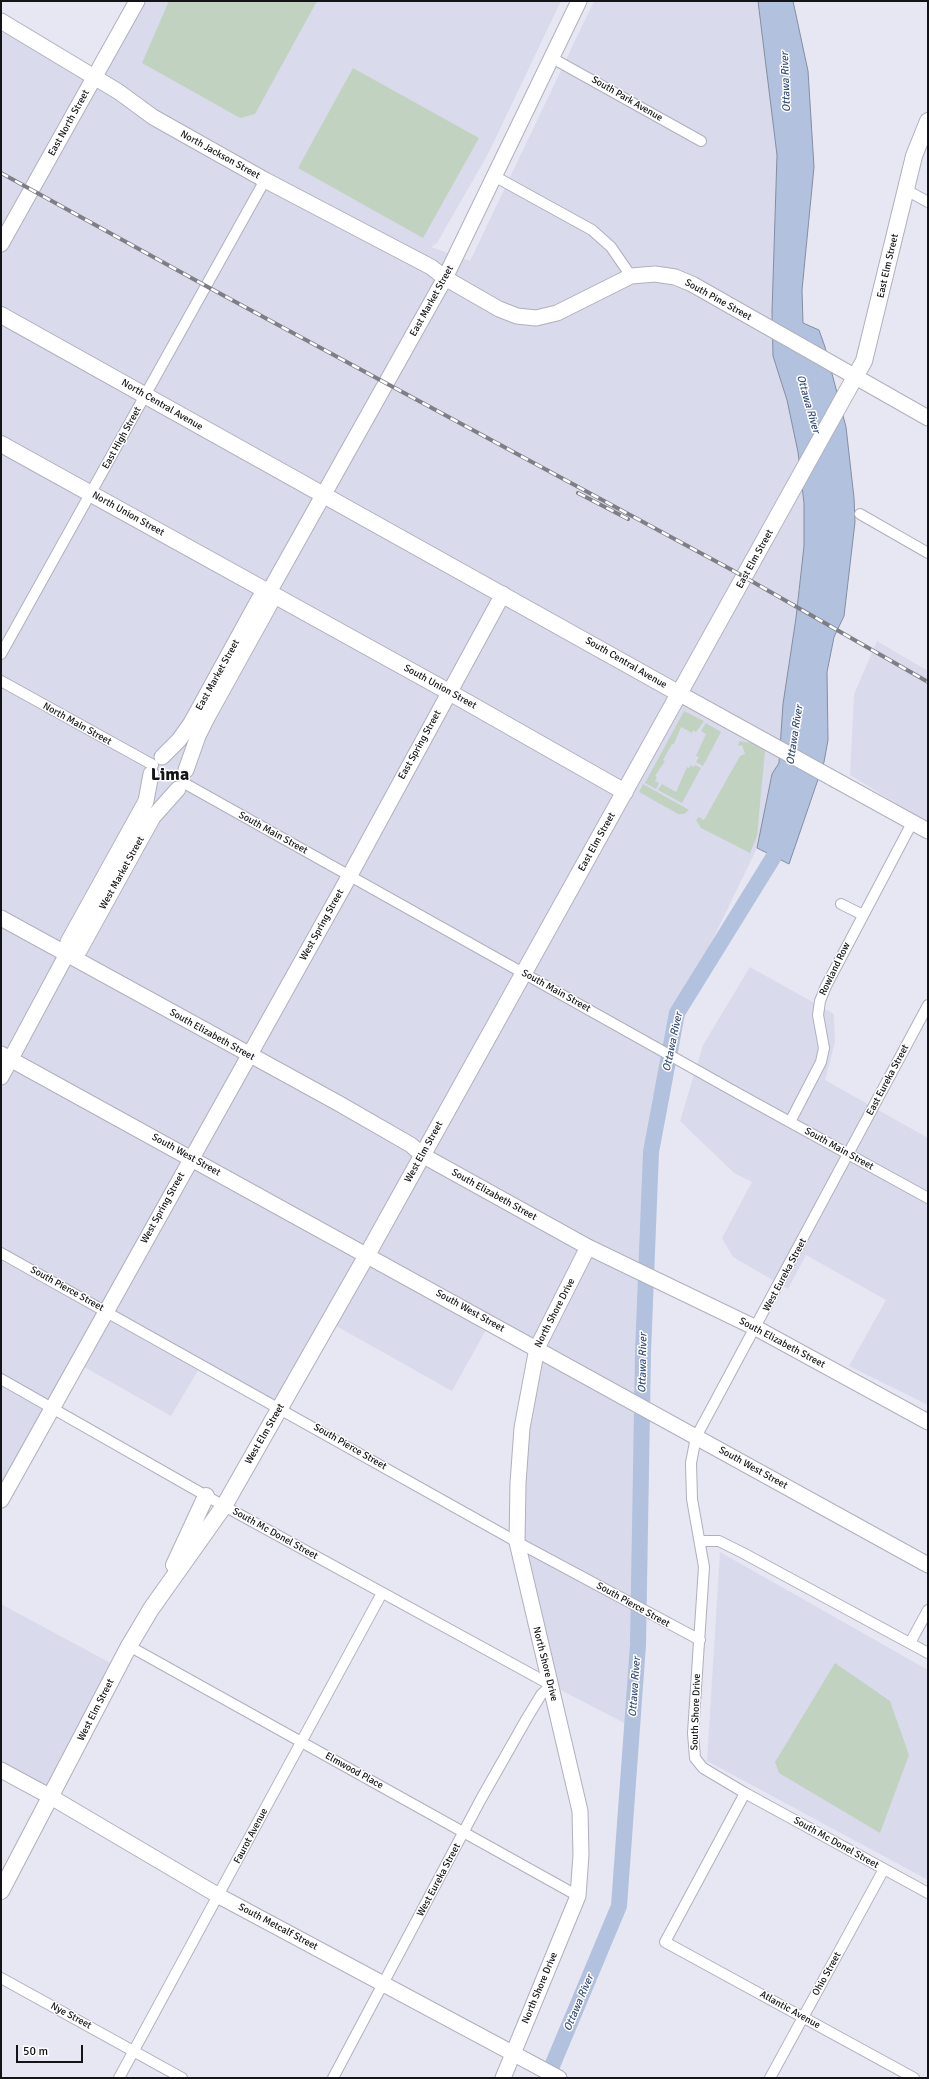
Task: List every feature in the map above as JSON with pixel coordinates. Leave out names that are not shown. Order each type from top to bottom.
[{"type":"main road","name":"East Elm Street","points":[[524,974],[794,490],[864,361],[914,156],[928,121]]},
{"type":"main road","name":"North Central Avenue","points":[[1,315],[324,495]]},
{"type":"main road","name":"North Union Street","points":[[1,444],[254,584]]},
{"type":"main road","name":"South Central Avenue","points":[[324,495],[680,694]]},
{"type":"main road","name":"South Union Street","points":[[254,584],[625,792]]},
{"type":"main road","name":"West Elm Street","points":[[1,1891],[129,1646],[151,1609],[224,1506],[367,1255],[524,974]]},
{"type":"main road","points":[[169,1584],[176,1559],[206,1496]]},
{"type":"street","name":"East North Street","points":[[1,244],[137,1]]},
{"type":"street","name":"East Market Street","points":[[155,765],[180,740],[191,723],[259,599],[269,592],[445,278],[579,1]]},
{"type":"street","name":"North Jackson Street","points":[[1,21],[94,77],[153,117],[265,180],[431,267],[445,278],[517,316],[536,318],[557,313],[570,308],[631,276]]},
{"type":"street","name":"South Park Avenue","points":[[552,58],[701,141]]},
{"type":"street","points":[[494,176],[592,230],[611,247],[631,276]]},
{"type":"street","name":"East High Street","points":[[1,654],[265,180]]},
{"type":"street","points":[[906,190],[928,202]]},
{"type":"street","name":"South Pine Street","points":[[631,276],[655,274],[675,277],[692,284],[928,418]]},
{"type":"street","points":[[860,514],[928,553]]},
{"type":"street","name":"East Market Street","points":[[183,781],[205,723],[270,604],[269,592]]},
{"type":"street","name":"East Spring Street","points":[[350,875],[503,594]]},
{"type":"street","name":"North Main Street","points":[[1,681],[155,765]]},
{"type":"street","name":"South Central Avenue","points":[[680,694],[928,831]]},
{"type":"street","points":[[168,755],[180,759],[183,781],[172,791],[160,789],[155,785],[155,765],[168,755]]},
{"type":"street","name":"West Market Street","points":[[1,1077],[6,1056],[67,954],[68,942],[146,801],[155,765]]},
{"type":"street","name":"West Market Street","points":[[67,954],[79,951],[153,817],[183,781]]},
{"type":"street","name":"South Main Street","points":[[183,781],[524,974],[928,1198]]},
{"type":"street","name":"Rowland Row","points":[[790,1122],[821,1062],[824,1048],[818,1015],[820,1001],[863,915],[912,823]]},
{"type":"street","name":"West Spring Street","points":[[1,1500],[350,875]]},
{"type":"street","points":[[841,904],[863,915]]},
{"type":"street","name":"South Elizabeth Street","points":[[1,918],[405,1141],[422,1155],[588,1247],[756,1328],[928,1422]]},
{"type":"street","name":"East Eureka Street","points":[[849,1155],[928,1005]]},
{"type":"street","name":"South West Street","points":[[6,1056],[928,1565]]},
{"type":"street","name":"West Eureka Street","points":[[696,1437],[849,1155]]},
{"type":"street","name":"North Shore Drive","points":[[503,2078],[578,1896],[581,1855],[580,1811],[551,1685],[531,1609],[517,1542],[519,1451],[528,1389],[537,1348],[588,1247]]},
{"type":"street","name":"South Pierce Street","points":[[1,1253],[280,1407],[517,1542],[682,1632],[700,1640]]},
{"type":"street","name":"South Mc Donel Street","points":[[1,1379],[53,1407],[206,1496],[551,1685]]},
{"type":"street","name":"South Shore Drive","points":[[696,1437],[691,1463],[691,1480],[695,1518],[701,1541],[704,1567],[693,1733],[695,1758],[703,1768],[745,1793]]},
{"type":"street","points":[[701,1541],[719,1541],[743,1552],[928,1653]]},
{"type":"street","name":"Faurot Avenue","points":[[119,2078],[382,1593]]},
{"type":"street","points":[[910,1643],[928,1610]]},
{"type":"street","name":"Elmwood Place","points":[[129,1646],[578,1896]]},
{"type":"street","name":"West Eureka Street","points":[[333,2078],[481,1799],[541,1695],[551,1685]]},
{"type":"street","name":"South Metcalf Street","points":[[1,1770],[51,1797],[219,1896],[384,1983],[558,2078]]},
{"type":"street","name":"South Mc Donel Street","points":[[745,1793],[928,1893]]},
{"type":"street","name":"Atlantic Avenue","points":[[745,1793],[665,1942],[914,2078]]},
{"type":"street","name":"Ohio Street","points":[[770,2078],[884,1869]]},
{"type":"street","name":"Nye Street","points":[[1,1978],[182,2078]]},
{"type":"shaded area","points":[[129,1],[561,1],[488,154],[437,243],[431,247],[470,261],[594,1],[758,1],[777,155],[772,312],[773,356],[787,400],[798,452],[804,503],[804,546],[796,618],[783,704],[779,763],[772,774],[757,848],[677,1013],[651,1152],[643,1352],[638,1645],[632,1727],[551,1685],[517,1542],[537,1349],[490,1323],[452,1391],[329,1322],[280,1407],[202,1364],[171,1416],[77,1363],[1,1500],[1,21],[94,77]]},
{"type":"shaded area","points":[[877,641],[928,671],[928,823],[850,775],[854,694]]},
{"type":"shaded area","points":[[750,967],[834,1014],[835,1042],[825,1080],[928,1138],[928,1405],[849,1366],[886,1300],[806,1255],[788,1289],[733,1257],[722,1238],[752,1182],[734,1173],[680,1121],[703,1045]]},
{"type":"shaded area","points":[[720,1552],[928,1670],[928,1880],[707,1761]]},
{"type":"shaded area","points":[[1,1604],[118,1667],[51,1797],[1,1770]]},
{"type":"green space","points":[[169,1],[317,1],[255,114],[240,118],[142,63]]},
{"type":"green space","points":[[353,68],[479,138],[423,238],[298,168]]},
{"type":"green space","points":[[684,711],[704,721],[696,732],[693,730],[692,733],[681,727],[674,744],[672,744],[663,760],[665,761],[655,776],[657,777],[655,781],[659,783],[656,789],[645,783]]},
{"type":"green space","points":[[706,723],[721,732],[703,766],[696,762],[699,757],[696,756],[706,734],[701,731]]},
{"type":"green space","points":[[739,741],[752,743],[765,751],[757,836],[750,853],[701,828],[696,820],[699,817],[704,820],[740,756],[745,754],[742,745],[738,746]]},
{"type":"green space","points":[[691,765],[701,768],[682,803],[658,790],[662,784],[676,792],[687,767],[689,768]]},
{"type":"green space","points":[[643,784],[689,810],[684,814],[678,814],[639,792]]},
{"type":"green space","points":[[835,1663],[890,1701],[909,1755],[880,1833],[779,1773],[775,1762]]},
{"type":"water","points":[[758,1],[793,1],[808,71],[814,167],[802,290],[803,323],[819,330],[825,347],[846,427],[854,498],[855,522],[844,616],[834,637],[827,672],[828,740],[824,762],[789,864],[757,848],[772,774],[779,763],[783,704],[796,618],[804,546],[804,503],[798,452],[787,400],[773,356],[772,312],[777,155]]},
{"type":"waterway","name":"Ottawa River","points":[[547,2078],[619,1906],[638,1645],[643,1352],[651,1152],[677,1013],[776,853],[778,836]]},
{"type":"railway","points":[[1,173],[206,286],[732,570],[928,682]]},
{"type":"railway","points":[[578,493],[628,519]]},
{"type":"district","name":"Lima","points":[[170,775]]}]
